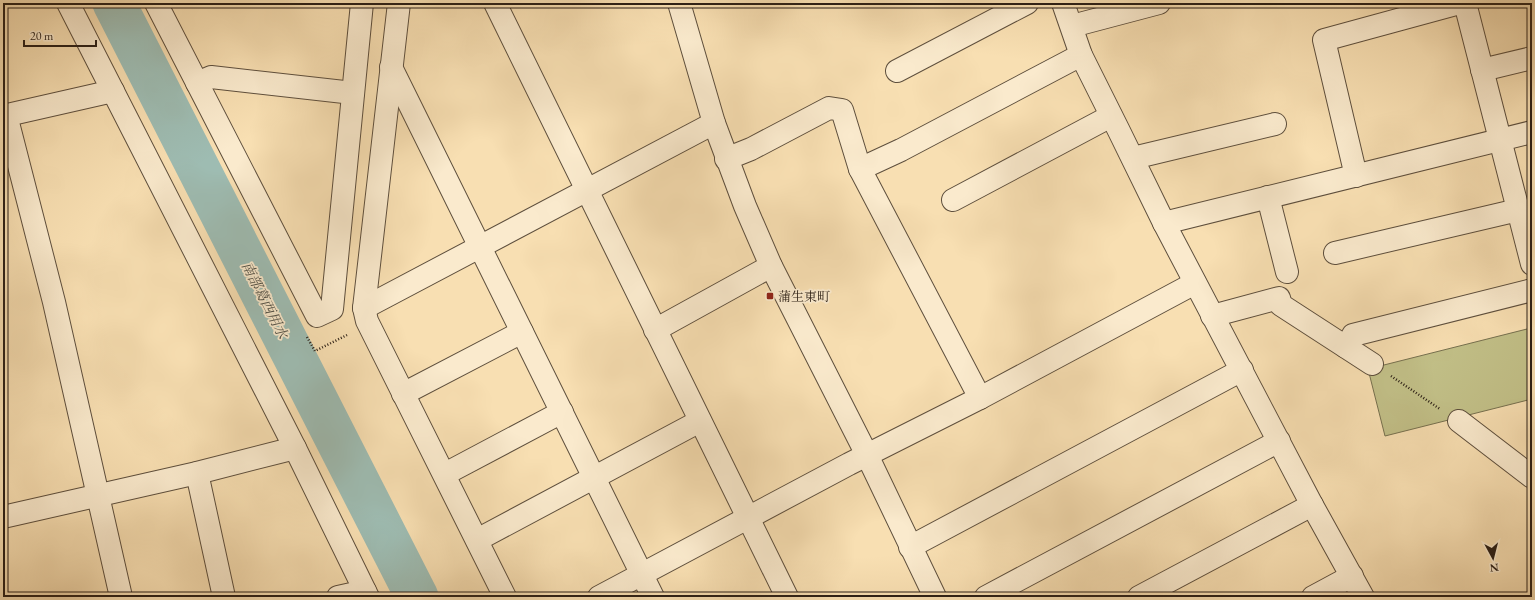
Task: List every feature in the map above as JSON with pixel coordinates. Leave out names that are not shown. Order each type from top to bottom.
[{"type":"street","points":[[68,3],[295,448],[366,594],[338,597]]},
{"type":"street","points":[[156,3],[317,316],[332,309],[362,3]]},
{"type":"street","points":[[399,3],[364,308],[367,321],[445,474],[505,597]]},
{"type":"street","points":[[495,3],[787,597]]},
{"type":"street","points":[[679,3],[714,123],[726,159],[745,206],[771,266],[867,456],[935,597]]},
{"type":"street","points":[[897,71],[1027,3]]},
{"type":"street","points":[[1063,3],[1081,55],[1164,223],[1212,316],[1280,441],[1312,505],[1363,597]]},
{"type":"street","points":[[1072,26],[1160,3]]},
{"type":"street","points":[[1356,176],[1324,40],[1460,3]]},
{"type":"street","points":[[1465,3],[1500,140],[1523,211],[1532,264]]},
{"type":"street","points":[[860,169],[901,150],[1081,55]]},
{"type":"street","points":[[1482,70],[1532,58]]},
{"type":"street","points":[[391,67],[653,597]]},
{"type":"street","points":[[197,83],[211,77],[353,93]]},
{"type":"street","points":[[113,91],[5,116],[54,302],[121,597]]},
{"type":"street","points":[[726,159],[751,148],[829,108],[842,110],[860,169],[980,398]]},
{"type":"street","points":[[953,200],[1112,116]]},
{"type":"street","points":[[364,308],[714,123]]},
{"type":"street","points":[[1133,158],[1276,124]]},
{"type":"street","points":[[1164,223],[1532,132]]},
{"type":"street","points":[[1268,198],[1286,272]]},
{"type":"street","points":[[1335,254],[1523,211]]},
{"type":"street","points":[[655,330],[771,266]]},
{"type":"street","points":[[599,597],[980,398],[1195,283]]},
{"type":"street","points":[[1346,347],[1353,335],[1532,290]]},
{"type":"street","points":[[1212,316],[1279,298],[1281,305],[1372,364]]},
{"type":"street","points":[[403,394],[522,332]]},
{"type":"street","points":[[910,547],[1242,370]]},
{"type":"street","points":[[445,474],[562,412]]},
{"type":"street","points":[[477,540],[700,420]]},
{"type":"street","points":[[1459,421],[1532,476]]},
{"type":"street","points":[[986,597],[1280,441]]},
{"type":"street","points":[[3,517],[197,474],[295,448]]},
{"type":"street","points":[[197,474],[224,597]]},
{"type":"street","points":[[1139,597],[1312,505]]},
{"type":"street","points":[[1313,597],[1352,576]]},
{"type":"path","points":[[1372,364],[1459,421]]},
{"type":"shaded area","points":[[1531,328],[1532,399],[1385,436],[1368,369]]},
{"type":"waterway","name":"南部葛西用水","points":[[114,3],[417,597]]},
{"type":"place","name":"蒲生東町","points":[[770,296]]}]
